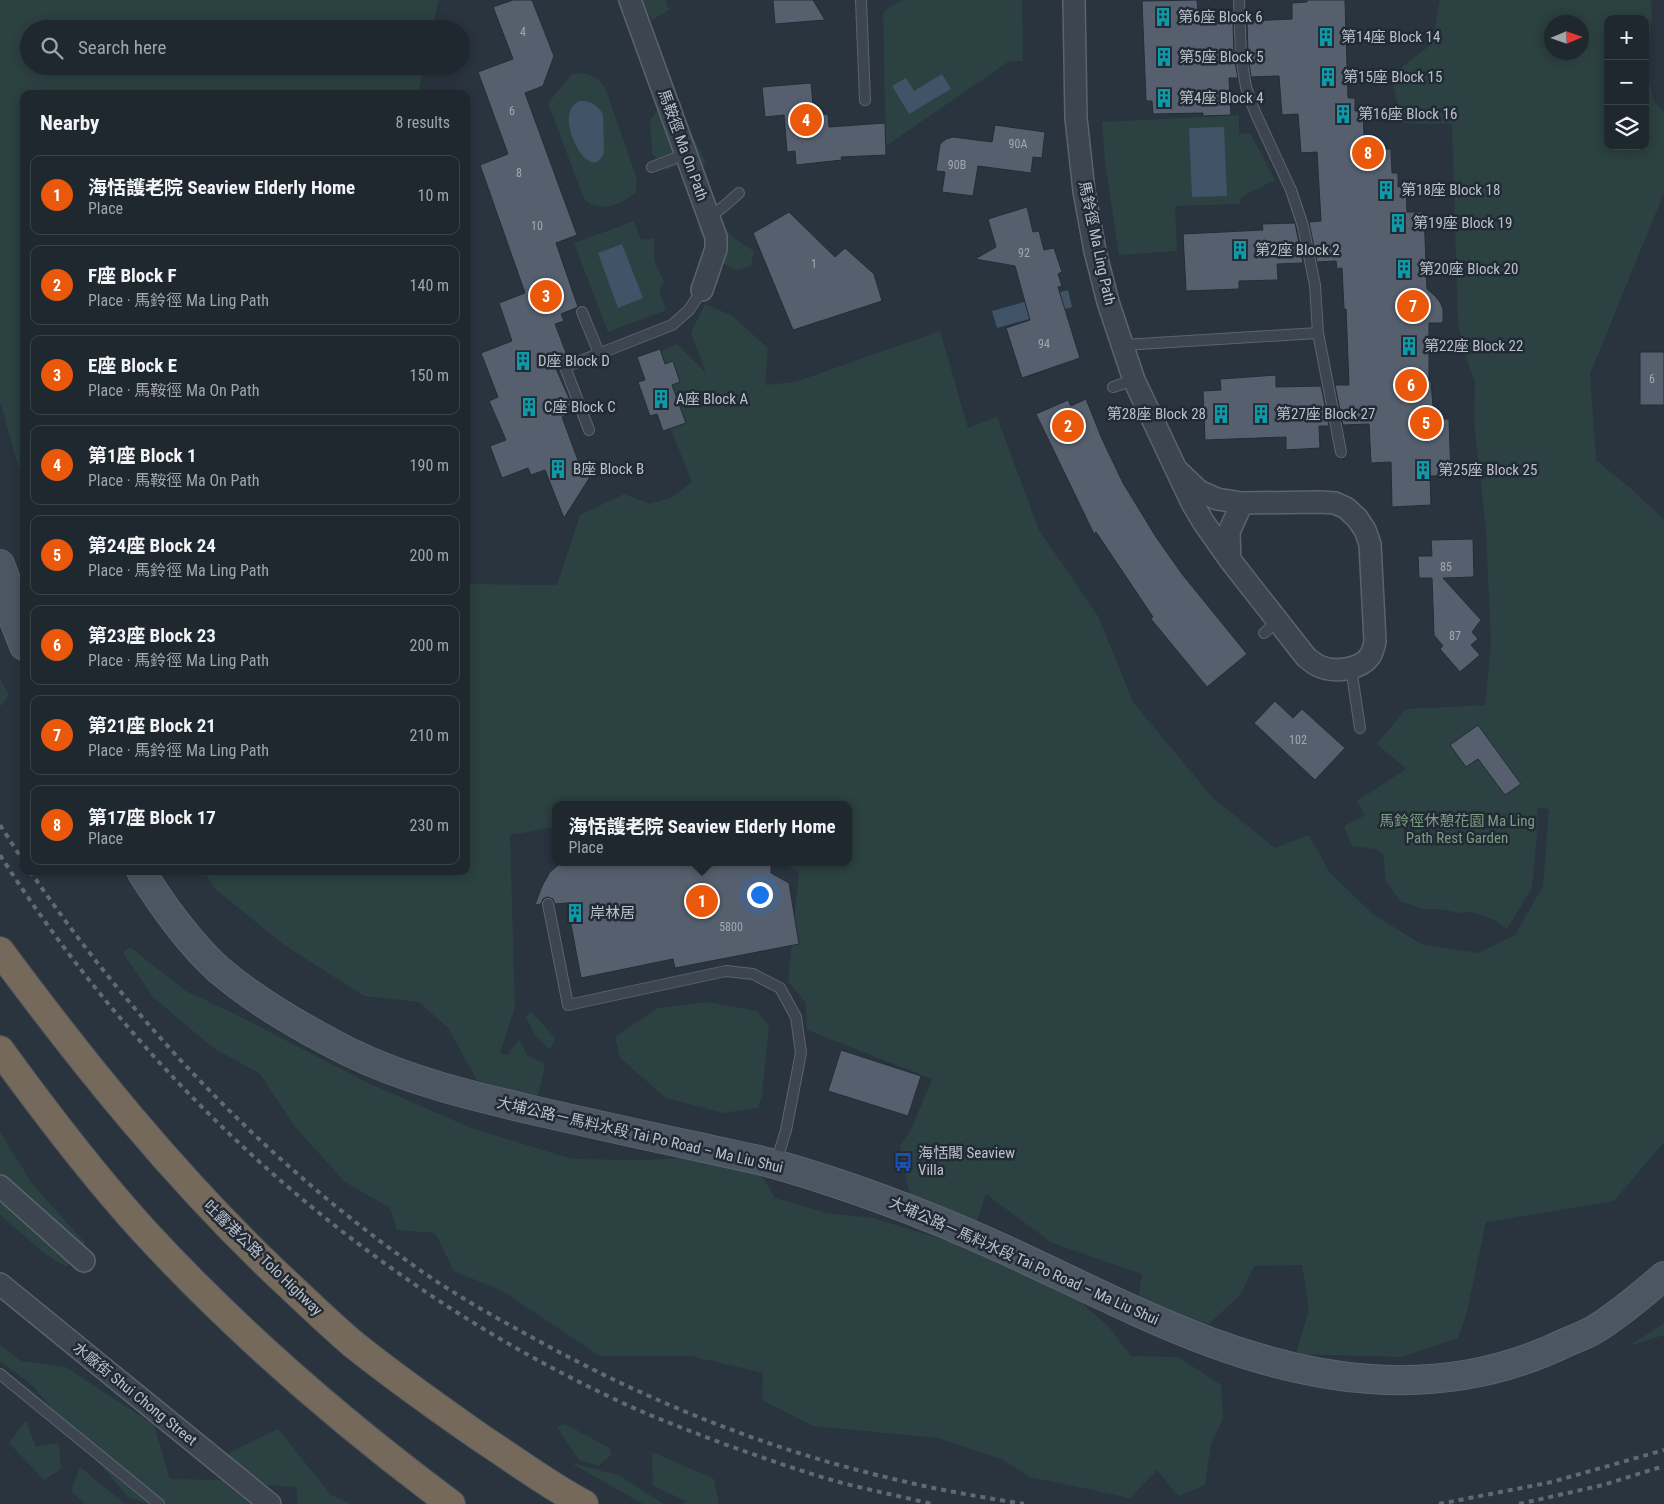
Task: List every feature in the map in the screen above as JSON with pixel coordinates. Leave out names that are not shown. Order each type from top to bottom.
[{"type":"highway","name":"吐露港公路 Tolo Highway","points":[[0,951],[67,1039],[157,1150],[244,1243],[302,1298],[352,1343],[408,1386],[521,1465],[584,1504]]},
{"type":"highway","points":[[0,1050],[96,1175],[144,1231],[208,1296],[302,1386],[362,1436],[451,1504]]},
{"type":"main road","points":[[0,564],[19,605],[13,618],[20,636]]},
{"type":"main road","name":"大埔公路－馬料水段 Tai Po Road – Ma Liu Shui","points":[[143,875],[183,930],[216,968],[286,1018],[351,1053],[412,1079],[466,1095],[776,1164],[894,1203],[998,1247],[1142,1314],[1230,1348],[1276,1363],[1324,1373],[1370,1379],[1411,1380],[1458,1376],[1508,1366],[1552,1350],[1596,1329],[1650,1289],[1664,1276]]},
{"type":"street","name":"馬鞍徑 Ma On Path","points":[[630,0],[716,237],[716,249],[702,290]]},
{"type":"street","name":"馬鈴徑 Ma Ling Path","points":[[1074,0],[1076,118],[1084,191],[1095,251],[1106,293],[1134,380],[1192,503],[1271,627],[1319,666],[1334,670],[1351,668],[1362,664],[1372,655],[1375,641],[1370,544],[1365,530],[1357,518],[1346,508],[1335,503],[1242,503],[1217,499],[1199,490],[1179,472]]},
{"type":"street","points":[[1230,560],[1229,532],[1242,503]]},
{"type":"street","points":[[0,1186],[84,1261]]},
{"type":"street","name":"水廠街 Shui Chong Street","points":[[0,1284],[270,1504]]},
{"type":"lane","points":[[862,0],[865,100]]},
{"type":"lane","points":[[1239,0],[1241,56],[1246,88],[1291,190],[1303,226],[1315,285],[1318,333],[1341,452]]},
{"type":"lane","points":[[652,167],[686,154]]},
{"type":"lane","points":[[709,217],[739,193]]},
{"type":"lane","points":[[589,430],[565,367],[672,325],[689,310],[702,290]]},
{"type":"lane","points":[[582,312],[599,353]]},
{"type":"lane","points":[[1123,345],[1318,333]]},
{"type":"lane","points":[[1113,387],[1134,380]]},
{"type":"lane","points":[[1351,668],[1360,728]]},
{"type":"lane","points":[[548,904],[568,1005],[726,971],[753,974],[780,988],[796,1017],[801,1053],[786,1130],[776,1164]]},
{"type":"lane","points":[[0,1374],[159,1504]]},
{"type":"green space","points":[[0,0],[439,0],[434,20],[20,20],[20,75],[422,75],[419,90],[20,90],[20,472],[0,402]]},
{"type":"green space","points":[[641,0],[666,0],[667,7],[672,8],[652,20]]},
{"type":"green space","points":[[902,0],[1022,0],[1023,61],[1008,62],[886,146],[883,16],[885,10]]},
{"type":"green space","name":"馬鈴徑休憩花園 Ma Ling Path Rest Garden","points":[[1440,0],[1651,0],[1652,17],[1649,42],[1649,15],[1604,15],[1604,150],[1649,150],[1649,81],[1654,102],[1664,111],[1664,193],[1590,374],[1596,460],[1664,519],[1664,1142],[1614,1201],[1486,1222],[1466,1316],[1458,1338],[1401,1357],[1296,1354],[1309,1309],[1302,1265],[1254,1266],[1241,1294],[1208,1325],[1138,1301],[1142,1274],[1052,1243],[986,1194],[974,1231],[912,1209],[900,1146],[910,1132],[932,1079],[807,1030],[806,1003],[788,981],[799,872],[788,866],[852,866],[852,801],[552,801],[552,828],[510,835],[515,1007],[500,1053],[507,1055],[519,1039],[528,1056],[542,1062],[545,1068],[537,1098],[477,1080],[448,1028],[419,1002],[364,996],[284,945],[214,888],[206,875],[470,875],[470,584],[557,585],[580,515],[624,494],[650,504],[673,497],[692,482],[665,415],[660,352],[677,344],[706,373],[691,333],[705,304],[731,315],[768,348],[765,385],[795,382],[940,331],[968,428],[997,417],[1039,530],[1098,616],[1133,702],[1213,798],[1275,848],[1309,835],[1330,873],[1373,914],[1421,944],[1478,953],[1515,935],[1543,886],[1549,809],[1537,808],[1538,822],[1532,888],[1507,929],[1494,920],[1472,912],[1461,913],[1438,909],[1424,909],[1400,901],[1386,881],[1383,854],[1375,849],[1352,846],[1344,826],[1365,815],[1357,801],[1406,769],[1377,744],[1406,709],[1485,705],[1491,644],[1486,530],[1474,422],[1475,383],[1458,325],[1452,124],[1402,123],[1391,75],[1432,44]]},
{"type":"green space","points":[[581,73],[596,78],[606,90],[637,179],[636,192],[624,201],[610,206],[596,206],[584,199],[548,103],[572,74]]},
{"type":"green space","points":[[673,99],[681,101],[685,120],[706,163],[700,172],[682,163],[667,170],[652,153],[650,120],[661,107]]},
{"type":"green space","points":[[1239,115],[1239,134],[1250,133],[1275,180],[1241,197],[1240,204],[1175,206],[1177,251],[1119,255],[1105,162],[1102,122]]},
{"type":"green space","points":[[634,221],[641,240],[654,238],[654,260],[664,282],[659,291],[666,310],[608,332],[574,243]]},
{"type":"green space","points":[[722,226],[734,238],[754,251],[751,266],[737,270],[716,258],[697,227]]},
{"type":"green space","points":[[0,679],[9,695],[0,707]]},
{"type":"green space","points":[[130,947],[186,991],[241,1017],[368,1083],[471,1128],[572,1159],[646,1160],[689,1158],[756,1166],[775,1198],[827,1213],[873,1218],[1002,1258],[1069,1292],[1110,1328],[1131,1356],[1178,1357],[1221,1385],[1223,1419],[1211,1444],[1205,1485],[1178,1496],[1157,1470],[1130,1498],[1030,1477],[1001,1459],[938,1438],[813,1426],[762,1400],[763,1373],[690,1356],[600,1356],[502,1291],[454,1271],[435,1233],[397,1230],[390,1208],[345,1182],[295,1127],[260,1074],[212,1047],[153,997],[123,953]]},
{"type":"green space","points":[[708,1002],[757,1011],[769,1026],[762,1095],[758,1108],[723,1113],[666,1098],[620,1058],[615,1037],[658,1008]]},
{"type":"green space","points":[[531,1011],[555,1038],[550,1050],[535,1035],[526,1017]]},
{"type":"green space","points":[[0,1132],[33,1185],[86,1244],[66,1267],[45,1254],[0,1215]]},
{"type":"green space","points":[[1664,1323],[1664,1335],[1629,1346]]},
{"type":"green space","points":[[0,1345],[21,1361],[66,1367],[154,1425],[170,1479],[221,1480],[250,1504],[149,1504],[128,1497],[30,1383],[0,1362]]},
{"type":"green space","points":[[26,1420],[36,1447],[59,1443],[61,1469],[44,1480],[9,1443]]},
{"type":"green space","points":[[565,1424],[609,1448],[612,1454],[598,1466],[579,1460],[557,1427]]},
{"type":"green space","points":[[278,1429],[331,1495],[351,1504],[298,1504],[296,1487],[266,1485],[226,1454]]},
{"type":"green space","points":[[652,1452],[714,1479],[719,1504],[682,1504],[686,1501],[653,1486]]},
{"type":"green space","points":[[569,1462],[620,1476],[664,1504],[643,1504]]},
{"type":"green space","points":[[80,1467],[125,1504],[85,1504],[71,1491]]},
{"type":"water","points":[[942,74],[951,89],[909,114],[892,86],[906,78],[914,91]]},
{"type":"water","points":[[581,101],[594,104],[603,114],[604,152],[598,161],[590,162],[582,155],[570,131],[569,118],[572,107]]},
{"type":"water","points":[[1224,127],[1227,196],[1192,197],[1189,128]]},
{"type":"water","points":[[622,244],[643,298],[618,308],[598,253]]},
{"type":"water","points":[[1068,290],[1072,307],[997,328],[992,311]]},
{"type":"building","points":[[513,0],[532,0],[554,56],[543,86],[525,93],[577,235],[556,243],[578,307],[561,314],[564,321],[555,324],[568,358],[554,364],[572,405],[561,409],[565,416],[562,417],[579,463],[584,462],[590,477],[564,518],[545,470],[531,475],[528,468],[502,478],[490,446],[506,440],[489,401],[498,397],[481,353],[512,341],[499,303],[525,293],[480,165],[508,154],[478,72],[513,59],[493,7]]},
{"type":"building","points":[[773,0],[813,0],[825,20],[775,24]]},
{"type":"building","points":[[1197,0],[1199,22],[1227,20],[1227,22],[1233,22],[1234,56],[1238,78],[1229,78],[1231,115],[1203,116],[1203,113],[1153,114],[1152,101],[1146,101],[1142,1]]},
{"type":"building","points":[[1307,0],[1345,0],[1348,98],[1355,98],[1355,111],[1363,111],[1364,136],[1376,136],[1377,149],[1391,149],[1392,173],[1398,173],[1398,187],[1406,186],[1407,212],[1424,212],[1427,289],[1440,302],[1443,309],[1443,323],[1429,323],[1429,381],[1431,381],[1434,419],[1449,419],[1451,476],[1430,476],[1431,505],[1392,507],[1391,462],[1371,463],[1369,424],[1343,425],[1335,385],[1349,385],[1346,309],[1344,309],[1342,268],[1337,269],[1336,261],[1317,262],[1309,222],[1321,221],[1317,152],[1301,153],[1298,114],[1282,115],[1279,76],[1251,77],[1247,21],[1292,19],[1292,3],[1307,2]]},
{"type":"building","points":[[811,83],[814,115],[828,114],[829,127],[885,123],[886,155],[841,157],[842,160],[796,165],[795,151],[787,152],[784,115],[765,117],[762,87]]},
{"type":"building","points":[[995,125],[1045,132],[1042,158],[1033,157],[1031,173],[978,166],[973,196],[942,192],[945,172],[936,171],[940,144],[946,139],[953,137],[992,142]]},
{"type":"building","points":[[1027,207],[1033,232],[1039,231],[1044,250],[1054,248],[1062,272],[1058,274],[1062,286],[1058,287],[1080,358],[1022,378],[1006,328],[1030,320],[1015,266],[975,259],[996,247],[988,219]]},
{"type":"building","points":[[789,212],[835,257],[845,248],[874,274],[882,301],[793,330],[753,233]]},
{"type":"building","points":[[1295,223],[1303,263],[1277,264],[1278,280],[1239,281],[1239,289],[1186,291],[1183,234],[1263,230],[1262,224]]},
{"type":"building","name":"A座 Block A","points":[[660,349],[665,364],[673,361],[680,382],[672,385],[686,423],[663,431],[657,414],[650,416],[638,382],[645,380],[637,357]]},
{"type":"building","points":[[1640,352],[1664,352],[1664,405],[1640,405]]},
{"type":"building","points":[[1276,375],[1276,387],[1321,386],[1329,426],[1319,426],[1320,448],[1286,450],[1286,437],[1205,440],[1203,391],[1221,390],[1220,379]]},
{"type":"building","points":[[1086,399],[1123,483],[1156,537],[1182,574],[1247,654],[1207,687],[1151,619],[1153,617],[1096,532],[1094,534],[1036,414],[1068,400],[1071,406]]},
{"type":"building","points":[[1473,539],[1474,577],[1443,578],[1481,620],[1472,632],[1478,639],[1471,645],[1480,655],[1460,672],[1440,649],[1443,646],[1434,635],[1432,578],[1419,578],[1418,556],[1432,556],[1431,540]]},
{"type":"building","points":[[1275,701],[1293,718],[1302,709],[1345,748],[1315,780],[1254,723]]},
{"type":"building","points":[[1478,725],[1521,784],[1505,795],[1478,759],[1466,767],[1450,745]]},
{"type":"building","points":[[557,866],[771,866],[771,873],[789,883],[799,944],[675,968],[673,959],[581,978],[567,903],[555,904],[553,899],[547,897],[543,899],[541,904],[535,905],[550,872]]},
{"type":"building","points":[[841,1050],[921,1076],[908,1116],[828,1091]]},
{"type":"railway","points":[[0,825],[20,856]]},
{"type":"railway","points":[[0,855],[58,940],[123,1021],[192,1097],[267,1169],[347,1235],[430,1295],[518,1349],[610,1397],[652,1416],[724,1444],[815,1475],[932,1504]]},
{"type":"railway","points":[[33,875],[116,986],[212,1093],[263,1143],[316,1190],[372,1235],[430,1277],[469,1302],[622,1384],[666,1404],[757,1439],[804,1455],[898,1480],[1024,1504]]},
{"type":"railway","points":[[1439,1504],[1552,1482],[1664,1450]]},
{"type":"railway","points":[[1519,1504],[1603,1485],[1664,1466]]},
{"type":"place","name":"第6座 Block 6","points":[[1163,17]]},
{"type":"place","name":"第14座 Block 14","points":[[1326,37]]},
{"type":"place","name":"第5座 Block 5","points":[[1164,57]]},
{"type":"place","name":"第15座 Block 15","points":[[1328,77]]},
{"type":"place","name":"第4座 Block 4","points":[[1164,98]]},
{"type":"place","name":"第16座 Block 16","points":[[1343,114]]},
{"type":"place","name":"第1座 Block 1","points":[[806,120]]},
{"type":"place","name":"第17座 Block 17","points":[[1368,153]]},
{"type":"place","name":"第18座 Block 18","points":[[1386,190]]},
{"type":"place","name":"第19座 Block 19","points":[[1398,223]]},
{"type":"place","name":"第2座 Block 2","points":[[1240,250]]},
{"type":"place","name":"第20座 Block 20","points":[[1404,269]]},
{"type":"place","name":"E座 Block E","points":[[546,296]]},
{"type":"place","name":"第21座 Block 21","points":[[1413,306]]},
{"type":"place","name":"第22座 Block 22","points":[[1409,346]]},
{"type":"place","name":"D座 Block D","points":[[523,361]]},
{"type":"place","name":"第23座 Block 23","points":[[1411,385]]},
{"type":"place","name":"A座 Block A","points":[[661,399]]},
{"type":"place","name":"C座 Block C","points":[[529,407]]},
{"type":"place","name":"第28座 Block 28","points":[[1221,414]]},
{"type":"place","name":"第27座 Block 27","points":[[1261,414]]},
{"type":"place","name":"第24座 Block 24","points":[[1426,423]]},
{"type":"place","name":"F座 Block F","points":[[1068,426]]},
{"type":"place","name":"B座 Block B","points":[[558,469]]},
{"type":"place","name":"第25座 Block 25","points":[[1423,470]]},
{"type":"place","name":"海恬護老院 Seaview Elderly Home","points":[[702,901]]},
{"type":"place","name":"岸林居","points":[[575,913]]},
{"type":"place","name":"海恬閣 Seaview Villa","points":[[903,1162]]}]
